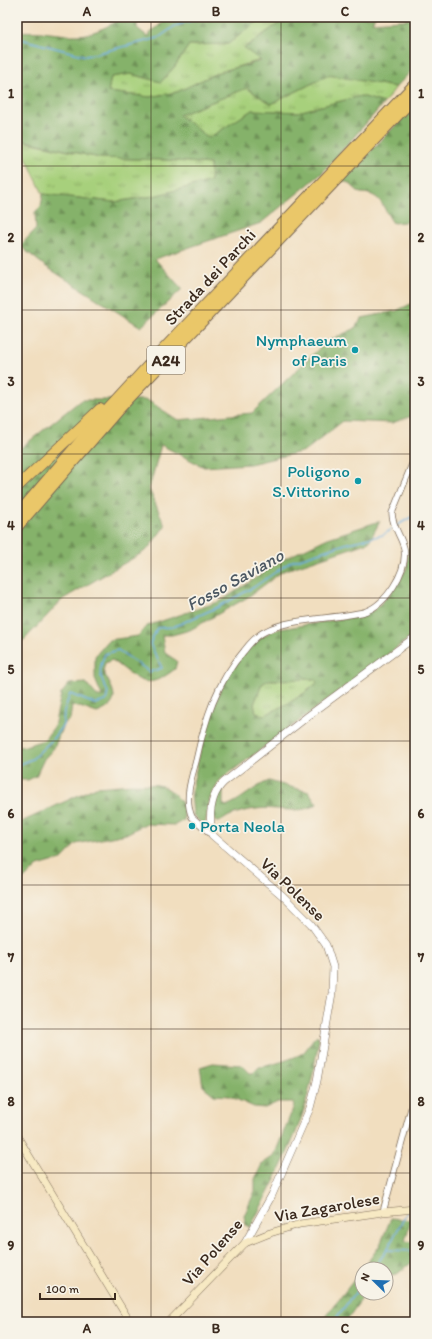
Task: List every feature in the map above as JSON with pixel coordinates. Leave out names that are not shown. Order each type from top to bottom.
[{"type":"highway","name":"Strada dei Parchi","points":[[17,527],[118,410],[415,84]]},
{"type":"highway","name":"Strada dei Parchi","points":[[17,515],[100,418],[158,356],[315,195],[415,97]]},
{"type":"highway","points":[[17,487],[158,356]]},
{"type":"main road","points":[[17,1136],[120,1308],[130,1322]]},
{"type":"main road","name":"Via Zagarolese","points":[[245,1243],[270,1233],[300,1224],[415,1209]]},
{"type":"main road","name":"Via Polense","points":[[169,1322],[245,1243]]},
{"type":"street","points":[[212,835],[192,817],[189,806],[189,792],[207,717],[226,674],[254,640],[268,629],[288,624],[359,614],[376,606],[393,586],[402,568],[404,551],[392,517],[396,500],[415,457]]},
{"type":"street","points":[[212,835],[210,818],[212,807],[216,793],[222,784],[308,716],[415,637]]},
{"type":"street","name":"Via Polense","points":[[212,835],[283,896],[306,919],[323,941],[331,958],[333,967],[332,993],[317,1081],[310,1108],[272,1195],[245,1243]]},
{"type":"street","points":[[383,1212],[415,1094]]},
{"type":"green space","points":[[124,17],[137,17],[137,28],[147,36],[169,17],[263,17],[228,44],[189,45],[175,66],[161,82],[131,74],[111,77],[108,92],[150,97],[177,92],[219,72],[261,61],[244,48],[288,17],[375,17],[372,22],[415,19],[415,67],[396,87],[329,75],[271,104],[247,88],[179,115],[209,138],[252,110],[298,112],[361,96],[384,103],[321,174],[261,223],[155,259],[182,289],[141,327],[45,266],[20,246],[36,229],[35,212],[41,206],[43,194],[114,202],[154,196],[211,181],[210,164],[165,160],[100,158],[17,139],[17,31],[67,35],[84,34],[102,29]]},
{"type":"green space","points":[[263,17],[288,17],[244,48],[261,60],[219,72],[177,92],[150,97],[108,92],[111,77],[131,74],[161,82],[175,66],[189,45],[228,44]]},
{"type":"green space","points":[[329,75],[396,87],[384,103],[361,96],[298,112],[252,110],[209,138],[179,115],[247,88],[271,104]]},
{"type":"green space","points":[[415,105],[415,221],[393,223],[378,199],[368,194],[360,193],[349,183],[342,181]]},
{"type":"green space","points":[[18,140],[100,158],[165,160],[210,164],[211,181],[154,196],[114,202],[43,194]]},
{"type":"green space","points":[[415,302],[415,415],[392,423],[343,421],[305,451],[250,464],[204,467],[161,445],[149,489],[165,526],[147,550],[63,599],[24,640],[17,641],[17,451],[81,400],[147,400],[178,420],[252,413],[326,342],[354,329],[362,318],[396,311]]},
{"type":"green space","points":[[380,521],[369,542],[283,571],[248,597],[190,630],[172,635],[162,635],[165,653],[177,661],[175,669],[164,676],[149,682],[142,681],[112,660],[105,663],[103,671],[114,695],[111,705],[97,713],[72,706],[70,719],[63,725],[54,748],[44,759],[36,776],[28,780],[17,780],[17,746],[22,747],[44,740],[54,727],[61,694],[69,684],[86,683],[97,696],[102,696],[95,679],[95,656],[109,640],[138,636],[147,626],[221,601],[286,558],[328,538]]},
{"type":"green space","points":[[415,545],[415,634],[220,780],[210,798],[205,824],[201,823],[193,815],[191,792],[204,735],[221,688],[235,665],[255,641],[274,630],[359,616],[374,610],[389,595],[407,568],[408,548]],"holes":[[[315,679],[317,683],[291,701],[263,716],[256,712],[254,704],[262,684],[269,680]]]},
{"type":"green space","points":[[315,679],[318,683],[305,693],[284,705],[263,716],[256,712],[254,704],[262,684],[269,680]]},
{"type":"green space","points":[[269,781],[309,792],[317,804],[310,808],[295,810],[264,808],[250,810],[218,821],[216,821],[212,816],[220,788],[223,789],[223,804],[226,806]]},
{"type":"green space","points":[[132,784],[156,785],[167,788],[184,806],[184,820],[175,825],[145,824],[126,834],[76,844],[62,859],[38,866],[17,885],[17,824],[96,787]]},
{"type":"green space","points":[[317,1035],[319,1038],[313,1074],[300,1121],[280,1169],[250,1228],[246,1225],[244,1216],[255,1191],[255,1179],[262,1164],[274,1156],[294,1106],[293,1102],[278,1102],[265,1108],[254,1107],[229,1096],[214,1095],[203,1086],[200,1067],[213,1063],[242,1065],[250,1073],[253,1073],[259,1067],[283,1061],[301,1054],[306,1050]]},
{"type":"green space","points":[[391,1218],[411,1220],[405,1241],[415,1242],[415,1260],[397,1274],[394,1275],[394,1261],[369,1261],[380,1245]]},
{"type":"green space","points":[[354,1280],[354,1301],[360,1301],[345,1322],[321,1322]]},
{"type":"waterway","points":[[17,38],[86,56],[158,38],[175,26],[202,17]]},
{"type":"waterway","name":"Fosso Saviano","points":[[396,526],[415,515]]},
{"type":"waterway","name":"Fosso Saviano","points":[[17,765],[32,759],[51,741],[63,725],[64,711],[70,694],[95,704],[106,701],[108,692],[100,673],[101,664],[105,654],[118,650],[150,672],[162,668],[150,644],[157,628],[173,627],[218,607],[254,587],[290,562],[348,543],[383,535],[393,528]]},
{"type":"waterway","points":[[409,1206],[415,1191]]},
{"type":"waterway","points":[[379,1261],[387,1250],[407,1212]]},
{"type":"waterway","points":[[387,1250],[415,1251]]},
{"type":"waterway","points":[[333,1322],[354,1294]]},
{"type":"place","name":"Nymphaeum of Paris","points":[[355,350]]},
{"type":"place","name":"Poligono S.Vittorino","points":[[358,481]]},
{"type":"place","name":"Porta Neola","points":[[192,826]]}]
